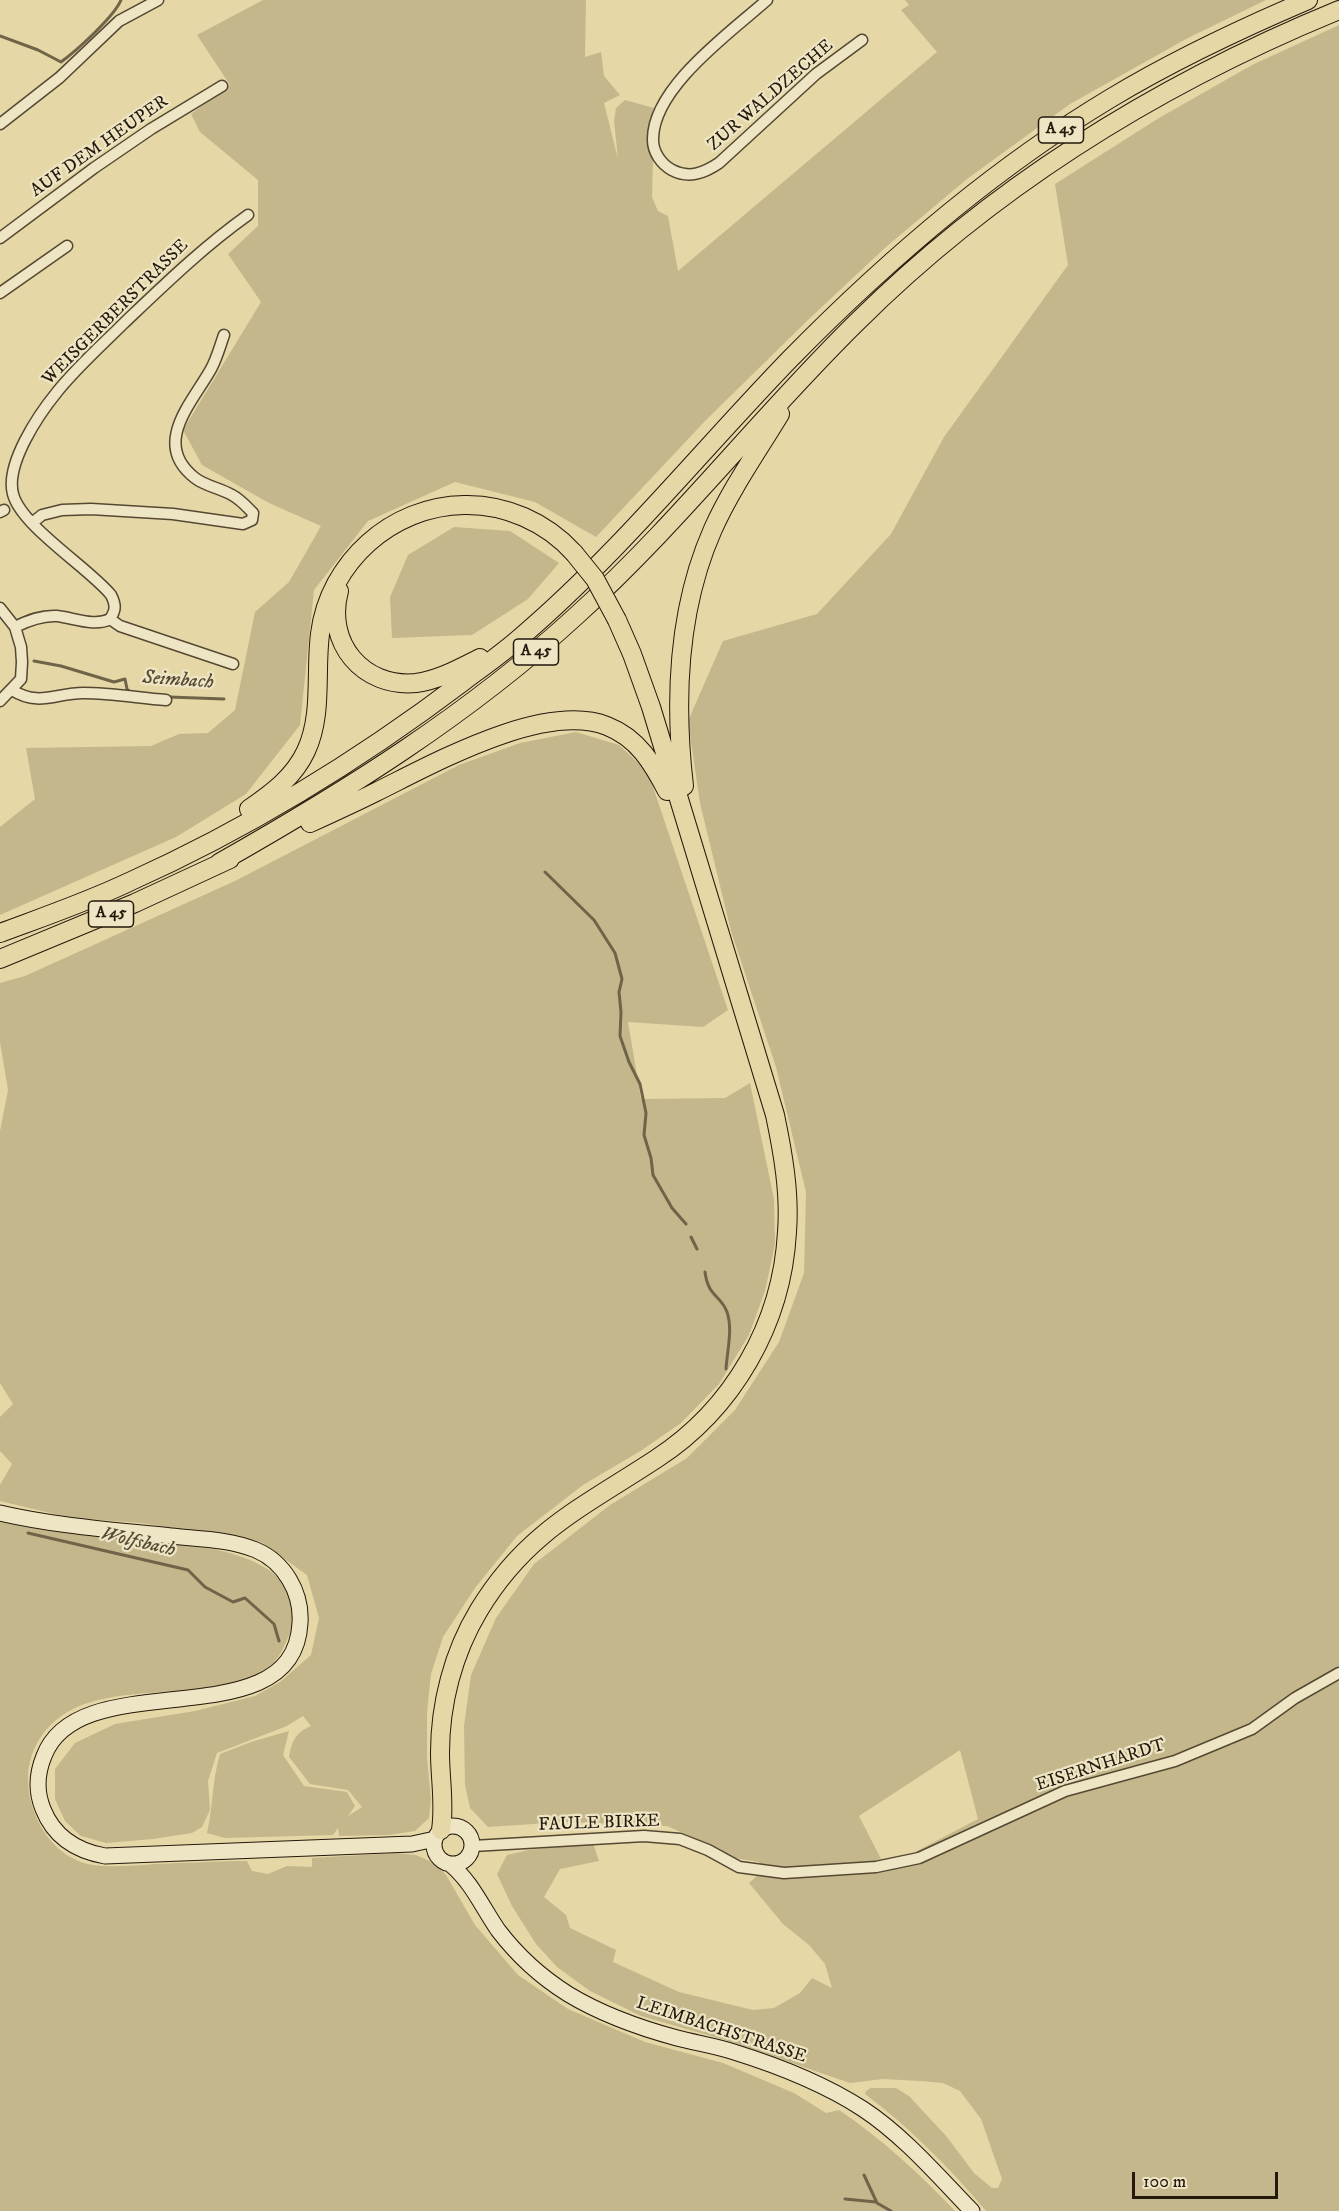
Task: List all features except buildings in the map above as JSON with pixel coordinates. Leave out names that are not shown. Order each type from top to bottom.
[{"type":"highway","name":"A 45","points":[[0,933],[126,884],[164,866],[295,796],[428,708],[520,638],[596,569],[773,377],[844,305],[962,201],[1041,144],[1111,98],[1198,50],[1308,0]]},
{"type":"highway","name":"A 45","points":[[0,959],[135,903],[219,863],[382,767],[442,726],[535,653],[586,607],[669,524],[858,320],[918,265],[975,218],[1082,142],[1209,68],[1339,10]]},
{"type":"highway","points":[[690,836],[677,720],[680,654],[695,582],[718,520],[740,478],[802,378]]},
{"type":"highway","points":[[164,866],[271,794],[298,766],[307,750],[316,712],[318,651],[324,610],[332,590],[344,571],[369,542],[401,520],[418,513],[456,505],[493,507],[528,519],[556,536],[574,553],[595,579],[617,620],[641,678],[767,1087],[781,1144],[787,1231],[780,1284],[769,1319],[750,1360],[718,1405],[679,1443],[586,1502],[543,1533],[491,1590],[466,1635],[450,1680],[441,1728],[443,1801],[441,1837]]},
{"type":"highway","points":[[344,571],[337,598],[338,632],[352,659],[366,671],[381,679],[405,683],[432,680],[520,638]]},
{"type":"highway","points":[[219,863],[474,746],[530,727],[571,721],[605,725],[625,735],[638,745],[655,768],[690,836]]},
{"type":"main road","points":[[0,1513],[33,1521],[220,1541],[256,1551],[270,1558],[286,1574],[297,1594],[300,1609],[299,1632],[292,1652],[278,1669],[261,1681],[230,1692],[94,1712],[72,1722],[54,1737],[41,1764],[39,1792],[48,1819],[66,1841],[91,1854],[105,1856],[412,1844],[466,1830],[471,1838],[468,1881]]},
{"type":"main road","name":"LEIMBACHSTRASSE","points":[[441,1837],[442,1861],[450,1864],[468,1881],[499,1931],[520,1956],[537,1972],[568,1994],[604,2013],[665,2034],[770,2064],[804,2077],[837,2094],[864,2109],[893,2133],[972,2211]]},
{"type":"main road","points":[[450,1864],[460,1864],[470,1852]]},
{"type":"street","points":[[0,124],[59,78],[119,21],[158,0]]},
{"type":"street","name":"ZUR WALDZECHE","points":[[767,0],[680,79],[665,98],[654,124],[653,145],[662,161],[674,171],[684,175],[700,174],[719,164],[816,74],[862,40]]},
{"type":"street","name":"AUF DEM HEUPER","points":[[0,238],[113,155],[222,86]]},
{"type":"street","name":"WEISGERBERSTRASSE","points":[[110,619],[115,603],[111,595],[32,523],[18,507],[13,496],[12,482],[24,443],[58,390],[90,357],[184,266],[248,215]]},
{"type":"street","points":[[0,293],[67,246]]},
{"type":"street","points":[[32,523],[42,515],[62,510],[91,509],[173,514],[243,524],[252,520],[253,513],[234,496],[197,479],[185,469],[176,449],[178,422],[212,367],[224,334]]},
{"type":"street","points":[[0,608],[15,627],[21,647],[22,663],[21,679],[0,701]]},
{"type":"street","points":[[15,627],[39,617],[56,616],[100,623],[110,619],[120,626],[233,664]]},
{"type":"street","points":[[12,690],[21,696],[37,699],[83,693],[166,700]]},
{"type":"street","name":"EISERNHARDT","points":[[756,1869],[784,1873],[853,1869],[876,1867],[919,1858],[1065,1791],[1175,1761],[1252,1729],[1295,1698],[1339,1673]]},
{"type":"street","name":"FAULE BIRKE","points":[[470,1852],[644,1836],[680,1839],[708,1850],[739,1867],[756,1869]]},
{"type":"shaded area","points":[[263,0],[586,0],[585,57],[601,52],[604,76],[620,95],[604,103],[618,159],[614,121],[616,108],[625,100],[654,108],[647,135],[653,159],[652,197],[658,211],[668,216],[678,271],[937,52],[901,10],[909,5],[905,0],[1266,0],[1186,39],[1070,104],[967,179],[887,246],[810,318],[706,420],[596,537],[535,502],[455,482],[368,521],[314,590],[300,725],[246,794],[176,837],[0,915],[0,827],[35,799],[26,748],[151,746],[179,734],[208,733],[235,710],[255,612],[289,582],[321,526],[269,503],[202,465],[183,430],[261,302],[228,254],[258,226],[258,180],[200,132],[191,114],[230,85],[197,35]]},
{"type":"shaded area","points":[[1339,25],[1339,2211],[986,2211],[929,2149],[865,2094],[871,2088],[896,2088],[909,2096],[947,2137],[974,2173],[992,2188],[998,2188],[1002,2179],[981,2119],[960,2091],[943,2083],[920,2081],[883,2079],[850,2083],[725,2040],[641,2016],[590,1991],[557,1967],[536,1944],[512,1906],[497,1874],[507,1855],[529,1850],[593,1843],[599,1861],[560,1869],[544,1897],[566,1915],[570,1928],[616,1950],[613,1962],[679,1992],[753,2010],[774,2008],[800,1993],[812,1978],[832,1988],[825,1964],[809,1945],[783,1924],[749,1883],[758,1875],[759,1862],[734,1858],[720,1849],[667,1826],[563,1822],[488,1827],[470,1808],[465,1785],[464,1726],[471,1675],[496,1618],[534,1564],[610,1505],[687,1458],[735,1410],[779,1342],[804,1273],[806,1192],[776,1067],[731,931],[700,803],[688,721],[723,641],[817,614],[891,534],[944,437],[1068,265],[1055,184],[1159,118],[1252,65]],"holes":[[[960,1750],[978,1819],[913,1853],[881,1859],[859,1816]]]},
{"type":"shaded area","points":[[454,527],[510,531],[559,563],[528,599],[472,635],[392,638],[390,597],[408,555]]},
{"type":"shaded area","points":[[576,732],[619,745],[648,772],[728,1010],[703,1027],[628,1022],[641,1099],[725,1098],[750,1083],[774,1199],[775,1244],[765,1291],[749,1335],[719,1384],[681,1423],[642,1450],[583,1485],[517,1536],[475,1588],[443,1637],[431,1674],[427,1713],[427,1758],[431,1799],[429,1818],[415,1831],[389,1835],[339,1836],[338,1828],[333,1835],[225,1838],[207,1833],[220,1754],[289,1731],[283,1755],[304,1786],[347,1792],[355,1806],[348,1816],[362,1807],[348,1790],[310,1784],[289,1757],[295,1738],[311,1726],[303,1716],[287,1726],[217,1753],[208,1781],[210,1810],[202,1827],[192,1833],[106,1843],[81,1836],[65,1821],[55,1799],[55,1769],[75,1743],[115,1724],[195,1711],[255,1696],[280,1682],[311,1655],[319,1618],[307,1575],[261,1542],[141,1523],[71,1518],[0,1501],[0,1485],[12,1464],[0,1451],[0,1417],[13,1404],[0,1383],[0,1131],[8,1090],[0,1042],[0,983],[25,976],[235,881],[459,765],[520,743]]},
{"type":"shaded area","points":[[0,1519],[23,1525],[214,1549],[236,1555],[256,1563],[275,1575],[284,1586],[292,1607],[292,1627],[281,1652],[271,1665],[252,1677],[204,1689],[121,1696],[96,1701],[64,1714],[48,1728],[32,1756],[28,1777],[29,1791],[37,1820],[54,1844],[65,1854],[78,1861],[108,1866],[247,1861],[252,1871],[268,1874],[287,1866],[312,1867],[312,1858],[396,1853],[416,1855],[436,1864],[446,1875],[475,1925],[518,1975],[568,2009],[645,2042],[723,2063],[794,2093],[826,2113],[839,2110],[900,2157],[955,2211],[0,2211]]},
{"type":"waterway","points":[[0,36],[38,50],[61,62],[103,24],[121,0]]},
{"type":"waterway","name":"Seimbach","points":[[34,661],[61,666],[114,682],[125,679],[130,692]]},
{"type":"waterway","name":"Seimbach","points":[[169,697],[224,699]]},
{"type":"waterway","points":[[545,872],[594,920],[615,953],[622,979],[619,992],[620,1036],[640,1084],[646,1113],[644,1135],[653,1175],[672,1208],[686,1224]]},
{"type":"waterway","points":[[691,1237],[697,1249]]},
{"type":"waterway","points":[[705,1272],[709,1286],[724,1306],[729,1319],[730,1333],[726,1369]]},
{"type":"waterway","name":"Wolfsbach","points":[[28,1533],[188,1570],[205,1587],[233,1602],[245,1598],[274,1624],[279,1641]]},
{"type":"waterway","points":[[864,2175],[877,2203],[891,2211]]},
{"type":"waterway","points":[[845,2199],[876,2202]]}]
